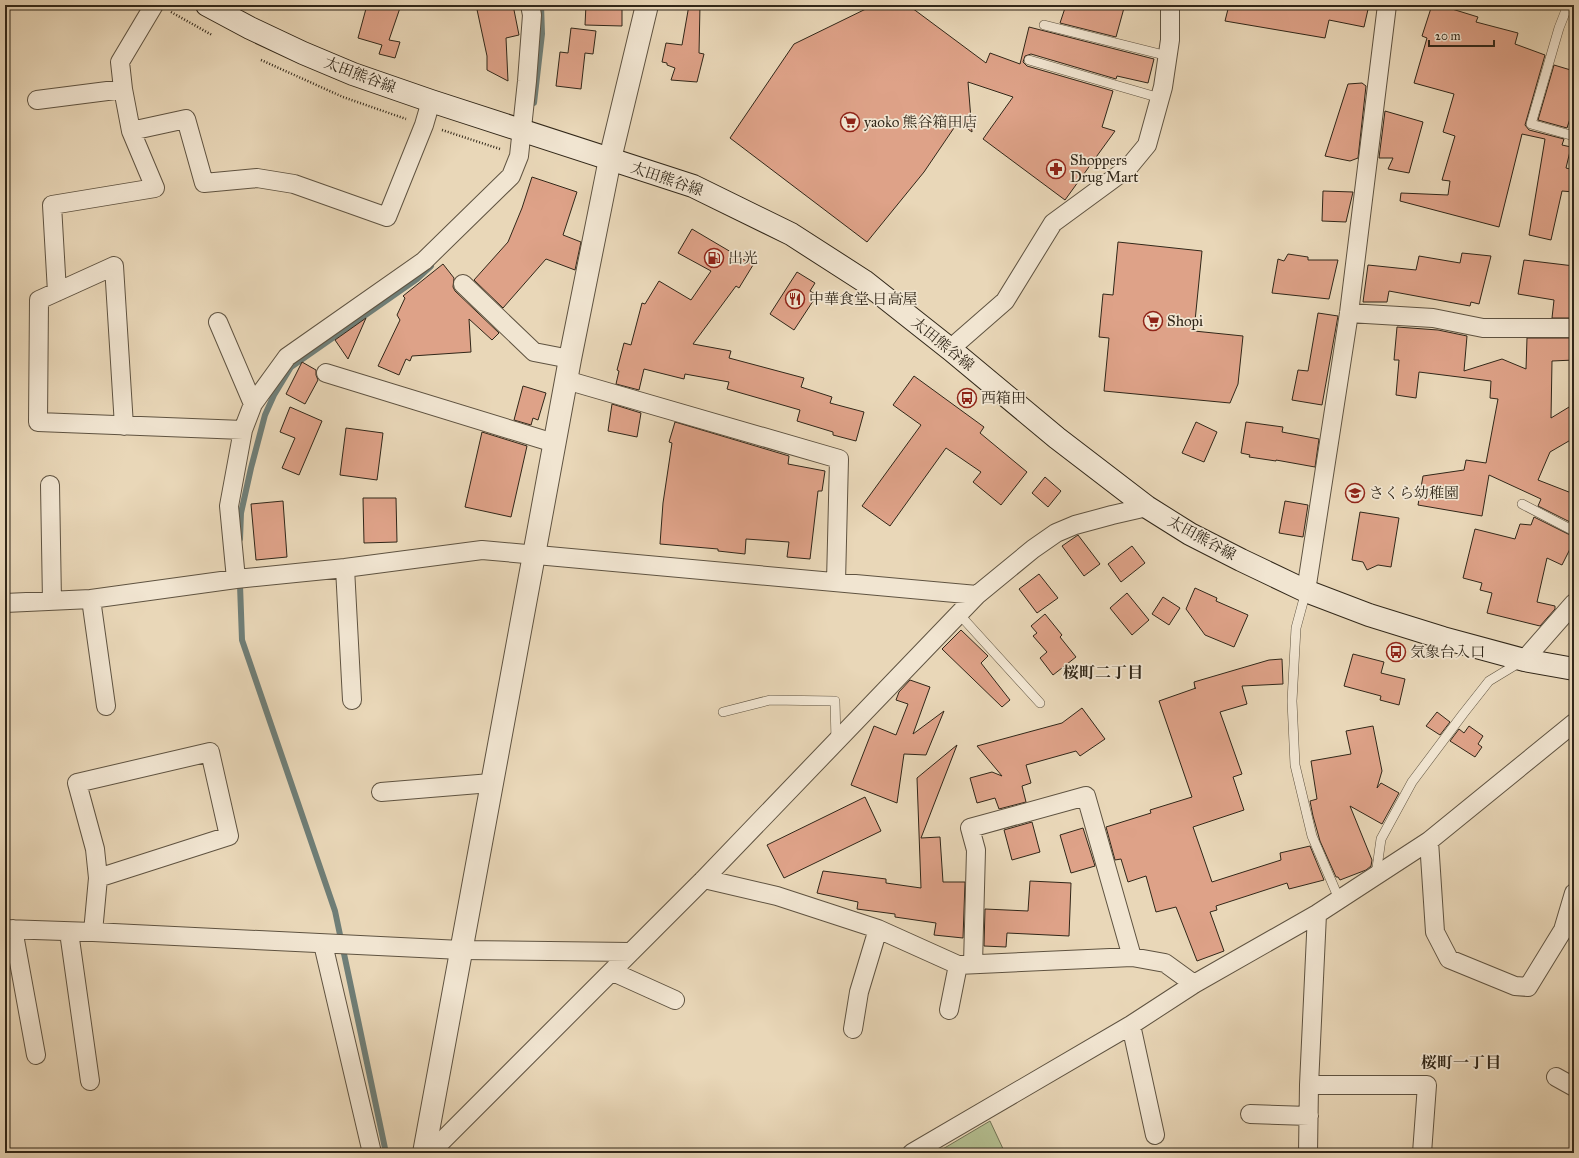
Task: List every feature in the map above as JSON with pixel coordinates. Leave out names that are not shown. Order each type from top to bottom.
[{"type":"main road","name":"太田熊谷線","points":[[207,5],[250,28],[303,53],[353,74],[530,134],[693,186],[791,234],[864,282],[950,349],[1057,438],[1147,507],[1190,534],[1240,560],[1306,591],[1369,615],[1443,638],[1524,660],[1574,670]]},
{"type":"main road","points":[[424,1153],[570,359],[610,159],[646,5]]},
{"type":"street","points":[[57,292],[52,205],[155,188],[131,131],[123,90],[120,62],[154,5]]},
{"type":"street","points":[[236,579],[229,506],[243,430],[253,404],[287,357],[424,261],[511,176],[530,134],[532,15],[530,5]]},
{"type":"street","points":[[950,349],[1004,302],[1052,224],[1128,168],[1147,145],[1160,98],[1168,56],[1170,40],[1170,5]]},
{"type":"street","points":[[1306,591],[1349,313],[1387,5]]},
{"type":"street","points":[[36,100],[123,90]]},
{"type":"street","points":[[131,131],[186,119],[204,183],[257,178],[294,184],[387,217],[424,125],[431,101]]},
{"type":"street","points":[[124,426],[114,266],[39,300],[38,422],[124,426],[243,430]]},
{"type":"street","points":[[463,284],[534,352],[570,359]]},
{"type":"street","points":[[1349,313],[1432,318],[1483,328],[1574,328]]},
{"type":"street","points":[[218,322],[253,404]]},
{"type":"street","points":[[326,373],[554,443]]},
{"type":"street","points":[[566,380],[839,459],[836,582]]},
{"type":"street","points":[[50,485],[52,601]]},
{"type":"street","points":[[430,1153],[613,972],[977,595],[1033,549],[1056,533],[1075,525],[1147,507]]},
{"type":"street","points":[[5,603],[91,599],[236,579],[345,568],[482,550],[977,595]]},
{"type":"street","points":[[345,568],[352,700]]},
{"type":"street","points":[[91,599],[106,706]]},
{"type":"street","points":[[1524,660],[1574,603]]},
{"type":"street","points":[[912,1153],[1130,1025],[1194,984],[1317,914],[1429,841],[1574,723]]},
{"type":"street","points":[[93,932],[98,878],[95,849],[77,783],[210,752],[229,836],[98,878]]},
{"type":"street","points":[[381,792],[491,783]]},
{"type":"street","points":[[949,1010],[965,965],[976,850],[970,828],[1086,796],[1132,957]]},
{"type":"street","points":[[1429,841],[1435,932],[1449,959],[1515,986],[1528,986],[1552,949],[1563,930],[1574,893]]},
{"type":"street","points":[[704,879],[777,896],[878,929],[965,965],[1132,957],[1166,963],[1194,984]]},
{"type":"street","points":[[1308,1153],[1309,1085],[1317,914]]},
{"type":"street","points":[[36,1055],[9,929],[461,950],[632,952]]},
{"type":"street","points":[[852,1029],[859,992],[878,929]]},
{"type":"street","points":[[69,932],[90,1081]]},
{"type":"street","points":[[324,944],[372,1153]]},
{"type":"street","points":[[613,972],[675,1000]]},
{"type":"street","points":[[1130,1025],[1155,1135]]},
{"type":"street","points":[[1556,1077],[1574,1087]]},
{"type":"street","points":[[1309,1085],[1428,1085],[1422,1153]]},
{"type":"street","points":[[1250,1114],[1309,1116]]},
{"type":"lane","points":[[1568,5],[1559,28],[1531,124],[1574,136]]},
{"type":"lane","points":[[1044,25],[1168,56]]},
{"type":"lane","points":[[1029,60],[1160,98]]},
{"type":"lane","points":[[1522,504],[1574,531]]},
{"type":"lane","points":[[1306,591],[1296,628],[1292,701],[1295,765],[1312,836],[1339,899]]},
{"type":"lane","points":[[959,614],[1040,703]]},
{"type":"lane","points":[[1376,875],[1381,839],[1412,782],[1489,681],[1524,660]]},
{"type":"lane","points":[[723,712],[770,700],[835,701],[836,742]]},
{"type":"green space","points":[[990,1121],[1005,1153],[936,1153]]},
{"type":"building","points":[[367,5],[401,5],[389,40],[400,42],[395,58],[379,54],[382,45],[358,38]]},
{"type":"building","points":[[476,5],[513,5],[519,35],[506,38],[508,81],[487,70],[487,56]]},
{"type":"building","points":[[586,5],[622,5],[622,26],[585,25]]},
{"type":"building","points":[[689,5],[700,5],[699,53],[704,54],[697,82],[671,80],[675,68],[662,62],[666,43],[682,45]]},
{"type":"building","name":"yaoko 熊谷箱田店","points":[[874,5],[908,5],[986,63],[990,53],[1020,64],[1029,27],[1154,59],[1148,83],[1117,76],[1116,79],[1031,54],[1025,56],[1023,62],[1027,66],[1113,91],[1102,127],[1115,131],[1065,200],[983,139],[1013,97],[968,82],[972,132],[958,122],[924,172],[867,242],[730,138],[794,44]]},
{"type":"building","points":[[1066,5],[1112,5],[1124,8],[1116,37],[1060,23]]},
{"type":"building","points":[[1229,5],[1369,5],[1364,27],[1329,20],[1325,38],[1225,21]]},
{"type":"building","points":[[1432,5],[1439,5],[1478,17],[1476,22],[1518,33],[1515,44],[1545,55],[1525,125],[1529,130],[1564,139],[1562,145],[1571,147],[1566,168],[1574,170],[1574,192],[1562,191],[1551,240],[1529,235],[1545,139],[1522,134],[1499,227],[1400,201],[1401,193],[1448,195],[1450,181],[1442,180],[1455,136],[1443,132],[1454,94],[1414,83],[1427,38],[1422,36]]},
{"type":"building","points":[[571,28],[596,31],[593,54],[585,53],[581,89],[556,86],[560,52],[568,53]]},
{"type":"building","points":[[1554,65],[1574,71],[1574,106],[1567,128],[1538,120]]},
{"type":"building","points":[[1362,83],[1366,86],[1358,158],[1350,161],[1325,156],[1348,84]]},
{"type":"building","points":[[1385,111],[1423,122],[1409,173],[1388,169],[1393,158],[1379,158]]},
{"type":"building","points":[[532,177],[577,192],[563,235],[581,242],[575,270],[546,259],[503,308],[474,280],[508,242],[522,208]]},
{"type":"building","points":[[1323,191],[1353,192],[1346,222],[1322,221]]},
{"type":"building","points":[[692,229],[753,265],[739,288],[736,286],[693,344],[731,351],[729,358],[804,378],[801,387],[832,397],[830,403],[864,412],[856,441],[833,435],[833,432],[797,421],[800,410],[727,389],[729,382],[685,374],[684,379],[644,369],[639,390],[616,384],[619,371],[617,370],[624,343],[631,345],[642,303],[645,304],[659,281],[691,300],[711,271],[678,253]]},
{"type":"building","points":[[1118,242],[1202,251],[1194,331],[1243,336],[1238,384],[1230,403],[1104,391],[1109,338],[1099,337],[1103,294],[1113,295]]},
{"type":"building","points":[[1462,253],[1491,256],[1479,304],[1471,302],[1470,306],[1389,291],[1387,302],[1363,302],[1368,265],[1416,270],[1419,256],[1460,263]]},
{"type":"building","points":[[1288,254],[1308,257],[1308,260],[1338,260],[1329,299],[1272,293],[1278,259],[1284,261]]},
{"type":"building","points":[[1524,260],[1574,266],[1573,318],[1552,318],[1554,300],[1518,294]]},
{"type":"building","points":[[443,264],[454,278],[453,287],[455,291],[499,333],[492,340],[469,319],[471,352],[412,356],[410,361],[406,359],[399,375],[378,366],[400,320],[397,315],[405,298],[403,296]]},
{"type":"building","points":[[797,272],[815,283],[810,291],[817,295],[794,330],[770,314]]},
{"type":"building","points":[[1318,313],[1338,316],[1322,405],[1292,400],[1298,370],[1308,371]]},
{"type":"building","points":[[366,318],[348,359],[335,340]]},
{"type":"building","points":[[1397,327],[1438,330],[1467,336],[1464,371],[1502,359],[1526,369],[1527,338],[1574,338],[1574,360],[1552,361],[1551,418],[1574,404],[1574,438],[1550,452],[1538,480],[1574,494],[1574,524],[1538,506],[1541,499],[1489,475],[1482,516],[1418,505],[1423,476],[1464,470],[1466,460],[1486,463],[1498,399],[1490,398],[1491,381],[1419,372],[1416,398],[1396,395],[1399,360],[1394,360]]},
{"type":"building","points":[[302,362],[316,370],[318,380],[305,404],[286,394]]},
{"type":"building","points":[[914,376],[984,427],[980,433],[1027,472],[1001,505],[973,482],[981,472],[946,448],[890,526],[862,506],[921,425],[893,405]]},
{"type":"building","points":[[523,386],[546,393],[538,420],[533,418],[531,425],[514,420]]},
{"type":"building","points":[[612,404],[641,413],[637,437],[608,431]]},
{"type":"building","points":[[290,407],[322,421],[299,475],[282,468],[295,438],[280,432]]},
{"type":"building","points":[[675,422],[789,456],[788,464],[825,471],[822,491],[818,491],[810,559],[787,557],[789,542],[746,539],[745,554],[718,551],[718,549],[660,544],[663,503],[672,443],[669,442]]},
{"type":"building","points":[[1196,422],[1217,432],[1204,462],[1182,453]]},
{"type":"building","points":[[1246,422],[1283,427],[1282,432],[1319,439],[1315,467],[1249,457],[1250,455],[1241,453]]},
{"type":"building","points":[[346,428],[383,433],[377,480],[340,475]]},
{"type":"building","points":[[482,432],[527,446],[511,517],[465,507]]},
{"type":"building","points":[[1045,477],[1061,491],[1048,507],[1032,493]]},
{"type":"building","points":[[363,498],[396,498],[397,542],[364,543]]},
{"type":"building","points":[[283,501],[287,557],[256,560],[251,504]]},
{"type":"building","points":[[1285,501],[1308,505],[1303,537],[1279,533]]},
{"type":"building","points":[[1360,512],[1399,518],[1391,567],[1378,565],[1367,570],[1363,562],[1352,560]]},
{"type":"building","points":[[1534,517],[1574,537],[1574,541],[1562,565],[1547,558],[1537,602],[1555,606],[1555,609],[1540,626],[1487,613],[1492,593],[1480,590],[1482,583],[1463,578],[1475,529],[1515,539],[1520,524],[1531,525]]},
{"type":"building","points":[[1078,535],[1100,564],[1084,576],[1062,546]]},
{"type":"building","points":[[1132,546],[1145,563],[1121,582],[1108,564]]},
{"type":"building","points":[[1039,574],[1058,598],[1037,613],[1019,589]]},
{"type":"building","points":[[1195,588],[1217,598],[1216,601],[1248,615],[1234,647],[1205,635],[1186,609]]},
{"type":"building","points":[[1127,593],[1149,620],[1132,635],[1110,608]]},
{"type":"building","points":[[1163,597],[1180,608],[1169,625],[1152,614]]},
{"type":"building","points":[[1045,614],[1062,635],[1060,637],[1076,657],[1053,675],[1040,658],[1047,652],[1033,636],[1037,633],[1031,626]]},
{"type":"building","points":[[961,630],[988,656],[981,663],[1010,700],[1002,707],[942,649]]},
{"type":"building","points":[[1353,654],[1384,662],[1381,673],[1405,679],[1399,705],[1380,700],[1381,696],[1344,686]]},
{"type":"building","points":[[1282,659],[1283,684],[1242,686],[1247,704],[1220,712],[1242,774],[1233,777],[1244,810],[1193,827],[1212,882],[1281,860],[1280,853],[1310,846],[1324,880],[1289,889],[1287,883],[1216,906],[1217,910],[1210,912],[1224,951],[1197,961],[1176,907],[1156,912],[1146,876],[1128,882],[1121,859],[1115,860],[1106,827],[1151,813],[1150,810],[1192,797],[1159,701],[1196,688],[1194,682],[1269,660]]},
{"type":"building","points":[[910,680],[930,687],[913,734],[944,711],[926,755],[904,754],[897,803],[851,785],[874,726],[896,735],[908,704],[896,700],[899,692]]},
{"type":"building","points":[[1082,708],[1105,739],[1080,756],[1076,751],[1026,765],[1031,783],[1022,786],[1026,802],[999,809],[995,798],[977,803],[970,778],[992,772],[1002,776],[977,746],[1062,723]]},
{"type":"building","points":[[1437,712],[1450,722],[1440,735],[1426,726]]},
{"type":"building","points":[[1373,726],[1382,771],[1377,788],[1381,783],[1399,793],[1382,824],[1350,806],[1372,860],[1371,866],[1366,870],[1340,880],[1336,877],[1320,841],[1313,816],[1310,801],[1317,799],[1311,761],[1351,754],[1346,731]]},
{"type":"building","points":[[1469,726],[1483,736],[1478,744],[1482,747],[1475,757],[1450,741],[1459,729],[1464,733]]},
{"type":"building","points":[[957,745],[921,838],[940,837],[943,882],[965,882],[963,938],[934,935],[936,923],[895,917],[895,914],[857,909],[858,902],[817,893],[823,871],[886,879],[886,883],[921,888],[917,778]]},
{"type":"building","points":[[865,797],[881,831],[784,878],[767,845]]},
{"type":"building","points":[[1032,822],[1040,852],[1012,860],[1004,830]]},
{"type":"building","points":[[1083,828],[1095,866],[1071,873],[1060,835]]},
{"type":"building","points":[[1030,881],[1071,883],[1069,936],[1007,933],[1006,947],[984,946],[985,909],[1028,911]]},
{"type":"waterway","points":[[534,103],[542,34],[541,5]]},
{"type":"waterway","points":[[240,539],[241,513],[265,415],[274,395],[291,367],[417,279],[431,266]]},
{"type":"waterway","points":[[240,585],[242,640],[335,911],[386,1153]]},
{"type":"place","name":"yaoko 熊谷箱田店","points":[[850,122]]},
{"type":"place","name":"Shoppers Drug Mart","points":[[1056,169]]},
{"type":"place","name":"出光","points":[[714,258]]},
{"type":"place","name":"中華食堂 日高屋","points":[[795,299]]},
{"type":"place","name":"Shopi","points":[[1153,321]]},
{"type":"place","name":"西箱田","points":[[967,398]]},
{"type":"place","name":"さくら幼稚園","points":[[1355,493]]},
{"type":"place","name":"気象台入口","points":[[1396,652]]},
{"type":"district","name":"桜町二丁目","points":[[1103,672]]},
{"type":"district","name":"桜町一丁目","points":[[1461,1062]]}]
